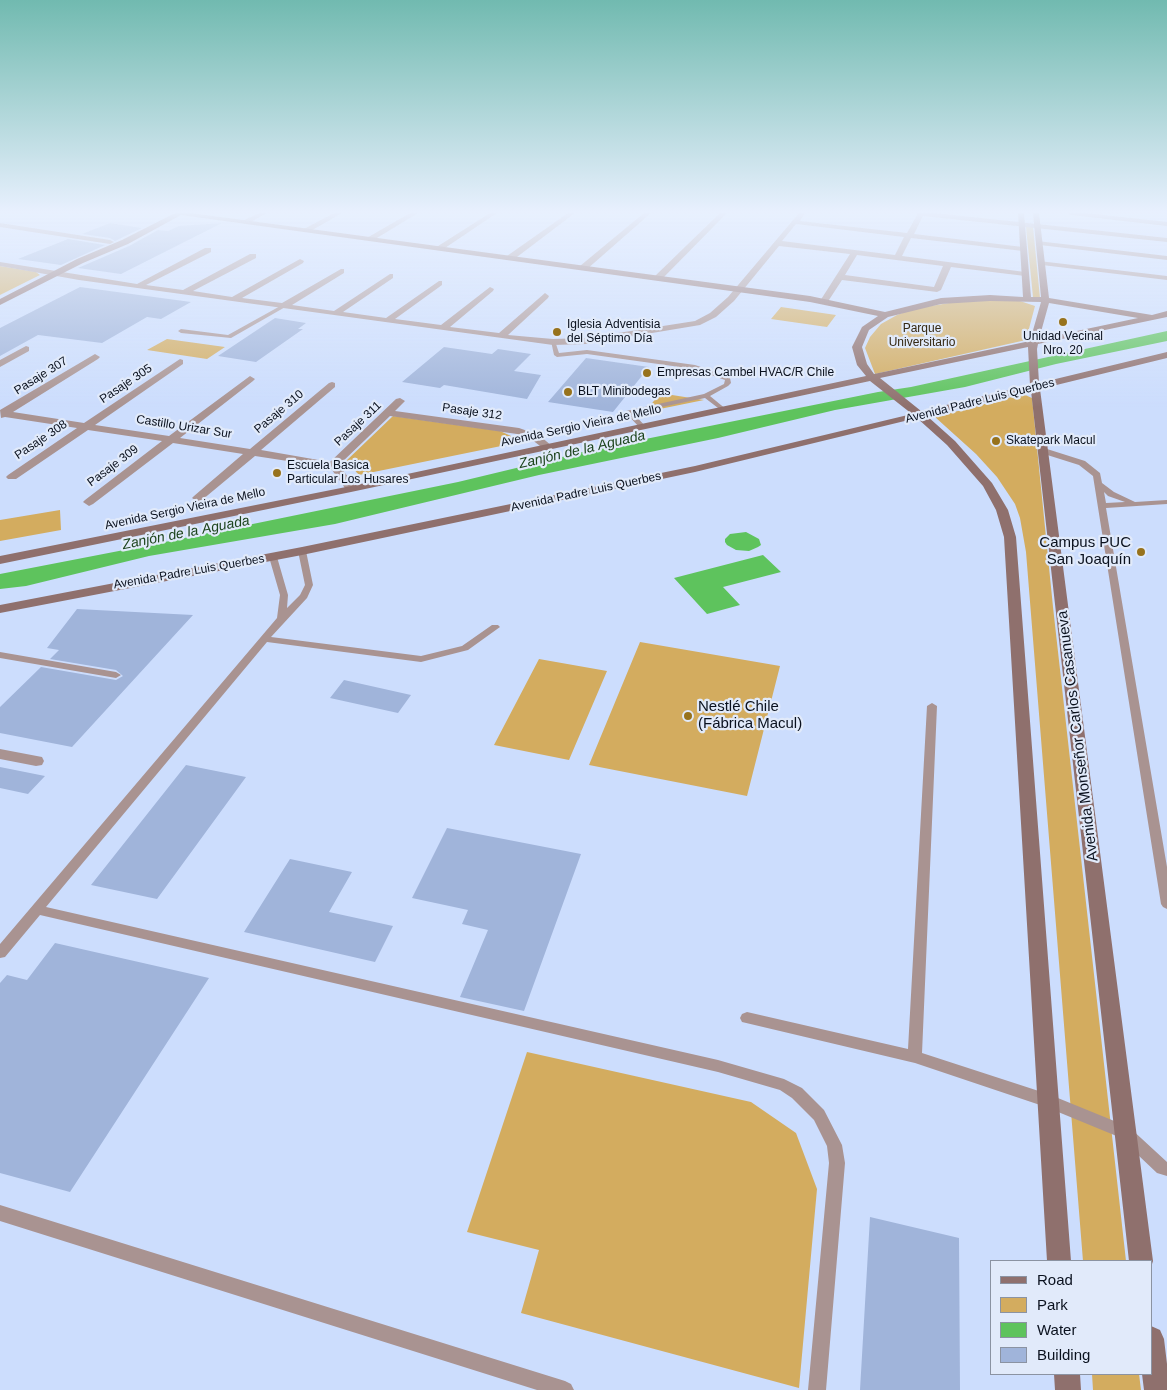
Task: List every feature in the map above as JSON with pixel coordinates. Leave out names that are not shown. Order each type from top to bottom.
[{"type":"main road","points":[[0,302],[47,278]]},
{"type":"main road","points":[[658,278],[824,301],[886,315]]},
{"type":"main road","points":[[1026,278],[1027,299]]},
{"type":"main road","name":"Avenida Monseñor Carlos Casanueva","points":[[1043,278],[1045,300],[1032,346],[1034,383],[1044,451],[1124,1132],[1141,1260]]},
{"type":"main road","points":[[1059,1260],[1010,537],[1002,510],[988,485],[968,460],[909,406],[872,378],[862,365],[857,347],[866,329],[886,315],[911,307],[941,301],[973,298],[1045,300],[1151,317]]},
{"type":"main road","name":"Avenida Sergio Vieira de Mello","points":[[0,560],[351,489],[872,378],[1032,346],[1167,314]]},
{"type":"main road","name":"Avenida Padre Luis Querbes","points":[[0,609],[102,588],[273,557],[695,469],[920,416],[1034,383],[1167,355]]},
{"type":"main road","points":[[1152,1348],[1157,1390]]},
{"type":"main road","points":[[1067,1375],[1068,1390]]},
{"type":"street","points":[[87,278],[553,342],[600,340],[697,323],[718,312],[748,278]]},
{"type":"street","points":[[138,286],[154,278]]},
{"type":"street","points":[[185,292],[212,278]]},
{"type":"street","points":[[234,299],[271,278]]},
{"type":"street","points":[[284,306],[330,278]]},
{"type":"street","points":[[336,313],[387,278]]},
{"type":"street","points":[[824,301],[839,278]]},
{"type":"street","points":[[846,278],[937,290],[942,278]]},
{"type":"street","points":[[1129,278],[1130,284]]},
{"type":"street","points":[[388,320],[440,283]]},
{"type":"street","points":[[443,328],[490,289]]},
{"type":"street","points":[[501,336],[545,296]]},
{"type":"street","points":[[0,364],[26,349]]},
{"type":"street","name":"Pasaje 307","points":[[1,414],[95,357]]},
{"type":"street","name":"Pasaje 305","points":[[86,426],[180,362]]},
{"type":"street","name":"Pasaje 309","points":[[88,502],[250,379]]},
{"type":"street","name":"Pasaje 310","points":[[198,498],[332,386]]},
{"type":"street","name":"Pasaje 311","points":[[332,466],[400,401]]},
{"type":"street","name":"Pasaje 312","points":[[388,413],[519,431],[535,437],[548,447]]},
{"type":"street","name":"Castillo Urizar Sur","points":[[1,414],[253,451],[332,466]]},
{"type":"street","name":"Pasaje 308","points":[[12,477],[86,426]]},
{"type":"street","points":[[332,466],[344,476],[351,489]]},
{"type":"street","points":[[0,754],[36,761]]},
{"type":"lane","points":[[181,332],[229,337],[284,306]]},
{"type":"lane","points":[[553,342],[557,355],[587,352],[646,360],[695,367],[728,379],[726,386],[706,396],[628,412],[642,427]]},
{"type":"lane","points":[[706,396],[724,410]]},
{"type":"lane","points":[[1044,451],[1082,463],[1097,475],[1167,904]]},
{"type":"lane","points":[[1098,483],[1111,494],[1135,504]]},
{"type":"lane","points":[[1101,506],[1167,502]]},
{"type":"lane","points":[[0,953],[281,619],[304,596],[309,588],[302,551]]},
{"type":"lane","points":[[273,557],[284,595],[281,619]]},
{"type":"lane","points":[[264,639],[421,659],[466,648],[495,627]]},
{"type":"lane","points":[[0,655],[116,674]]},
{"type":"lane","points":[[916,1056],[932,706]]},
{"type":"lane","points":[[36,909],[718,1066],[784,1085],[797,1093],[819,1115],[834,1146],[837,1163],[817,1390]]},
{"type":"lane","points":[[748,1018],[916,1056],[1048,1101],[1124,1132],[1162,1168],[1167,1169]]},
{"type":"lane","points":[[0,1213],[565,1390]]},
{"type":"green space","points":[[0,278],[34,278],[0,295]]},
{"type":"green space","points":[[1031,278],[1038,278],[1040,298],[1033,297]]},
{"type":"green space","name":"Parque Universitario","points":[[1020,301],[1035,306],[1026,340],[875,374],[865,348],[870,337],[881,324],[913,309],[955,302]]},
{"type":"green space","points":[[781,307],[836,315],[827,327],[771,319]]},
{"type":"green space","points":[[167,339],[225,347],[207,359],[147,350]]},
{"type":"green space","points":[[1023,394],[1032,398],[1053,607],[1126,1260],[1083,1260],[1026,552],[1020,518],[1015,504],[997,477],[976,454],[935,417]]},
{"type":"green space","points":[[672,395],[704,400],[645,412],[657,397]]},
{"type":"green space","points":[[393,416],[500,431],[511,436],[511,444],[359,475],[346,461]]},
{"type":"green space","points":[[60,510],[61,530],[0,541],[0,520]]},
{"type":"green space","name":"Nestlé Chile (Fábrica Macul)","points":[[640,642],[780,666],[747,796],[589,765]]},
{"type":"green space","points":[[539,659],[607,671],[569,760],[494,745]]},
{"type":"green space","points":[[527,1052],[751,1102],[796,1133],[817,1189],[799,1388],[521,1313],[539,1250],[467,1232]]},
{"type":"green space","points":[[1092,1375],[1139,1375],[1141,1390],[1093,1390]]},
{"type":"water","points":[[1167,331],[1167,341],[1056,364],[965,387],[835,410],[718,438],[539,475],[335,524],[149,556],[26,586],[0,589],[0,574],[458,482],[591,450],[911,387]]},
{"type":"water","points":[[746,532],[759,539],[761,545],[749,551],[736,550],[725,542],[725,539],[730,534]]},
{"type":"water","points":[[763,555],[781,572],[723,587],[740,605],[707,614],[674,578]]},
{"type":"building","points":[[80,287],[191,302],[161,319],[147,317],[102,343],[38,335],[0,356],[0,328]]},
{"type":"building","points":[[275,318],[306,323],[298,329],[303,329],[256,362],[218,356]]},
{"type":"building","points":[[444,347],[492,354],[498,349],[531,354],[514,371],[541,375],[527,399],[444,385],[440,388],[402,382]]},
{"type":"building","points":[[586,358],[649,367],[613,412],[548,402]]},
{"type":"building","points":[[77,609],[193,615],[72,747],[0,733],[0,707],[41,667],[116,680],[123,676],[116,670],[50,659],[59,650],[47,648]]},
{"type":"building","points":[[344,680],[411,695],[398,713],[330,698]]},
{"type":"building","points":[[186,765],[246,777],[157,899],[91,885]]},
{"type":"building","points":[[0,767],[45,776],[28,794],[0,788]]},
{"type":"building","points":[[447,828],[581,854],[524,1011],[460,997],[488,930],[462,924],[468,910],[412,898]]},
{"type":"building","points":[[290,859],[352,872],[329,912],[393,926],[375,962],[244,932]]},
{"type":"building","points":[[55,943],[209,978],[70,1192],[0,1173],[0,983],[7,975],[27,980]]},
{"type":"building","points":[[870,1217],[959,1238],[960,1390],[860,1390]]},
{"type":"place","name":"Unidad Vecinal Nro. 20","points":[[1063,322]]},
{"type":"place","name":"Iglesia Adventisia del Séptimo Día","points":[[557,332]]},
{"type":"place","name":"Empresas Cambel HVAC/R Chile","points":[[647,373]]},
{"type":"place","name":"BLT Minibodegas","points":[[568,392]]},
{"type":"place","name":"Skatepark Macul","points":[[996,441]]},
{"type":"place","name":"Escuela Basica Particular Los Husares","points":[[277,473]]},
{"type":"place","name":"Campus PUC San Joaquín","points":[[1141,552]]},
{"type":"place","name":"Nestlé Chile (Fábrica Macul)","points":[[688,716]]},
{"type":"water label","name":"Zanjón de la Aguada","points":[[582,450]]},
{"type":"water label","name":"Zanjón de la Aguada","points":[[186,533]]}]
